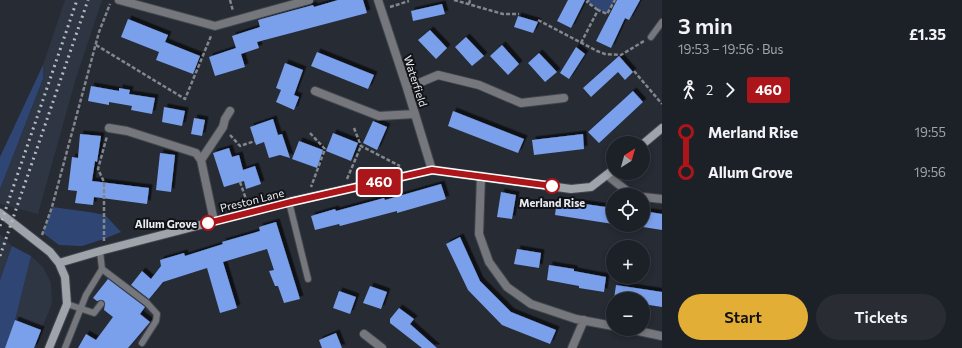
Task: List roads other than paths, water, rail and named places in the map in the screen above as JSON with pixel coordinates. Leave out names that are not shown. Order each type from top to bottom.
[{"type":"street","points":[[119,0],[216,26],[309,0]]},
{"type":"street","name":"Waterfield","points":[[378,0],[432,170]]},
{"type":"street","points":[[407,88],[438,75],[479,85],[521,103],[564,98]]},
{"type":"street","points":[[315,91],[379,116],[415,114]]},
{"type":"street","points":[[201,160],[223,127],[225,119],[230,111]]},
{"type":"street","points":[[109,128],[127,131],[196,153],[201,160],[214,222]]},
{"type":"street","points":[[650,138],[662,128]]},
{"type":"street","name":"Preston Lane","points":[[59,263],[289,202],[432,170],[571,189],[590,187],[606,175]]},
{"type":"street","points":[[481,176],[479,234],[489,262],[507,287],[531,304],[584,320],[606,325]]},
{"type":"street","name":"Preston Lane","points":[[618,180],[625,188]]},
{"type":"street","points":[[650,198],[662,199]]},
{"type":"street","points":[[0,213],[50,252],[59,263],[65,277],[67,304],[49,348]]},
{"type":"street","points":[[572,348],[584,320]]},
{"type":"street","points":[[650,333],[662,336]]},
{"type":"street","points":[[364,334],[382,348]]},
{"type":"lane","points":[[651,37],[662,22]]},
{"type":"lane","points":[[289,202],[308,279]]},
{"type":"lane","points":[[65,348],[86,295],[102,269],[100,251]]},
{"type":"lane","points":[[102,269],[115,282],[147,303],[157,314],[156,321],[142,343]]},
{"type":"lane","points":[[67,304],[94,313],[101,304]]},
{"type":"railway","points":[[0,226],[77,0]]},
{"type":"railway","points":[[0,256],[88,0]]},
{"type":"place","name":"Merland Rise","points":[[552,186]]},
{"type":"place","name":"Allum Grove","points":[[208,223]]}]
